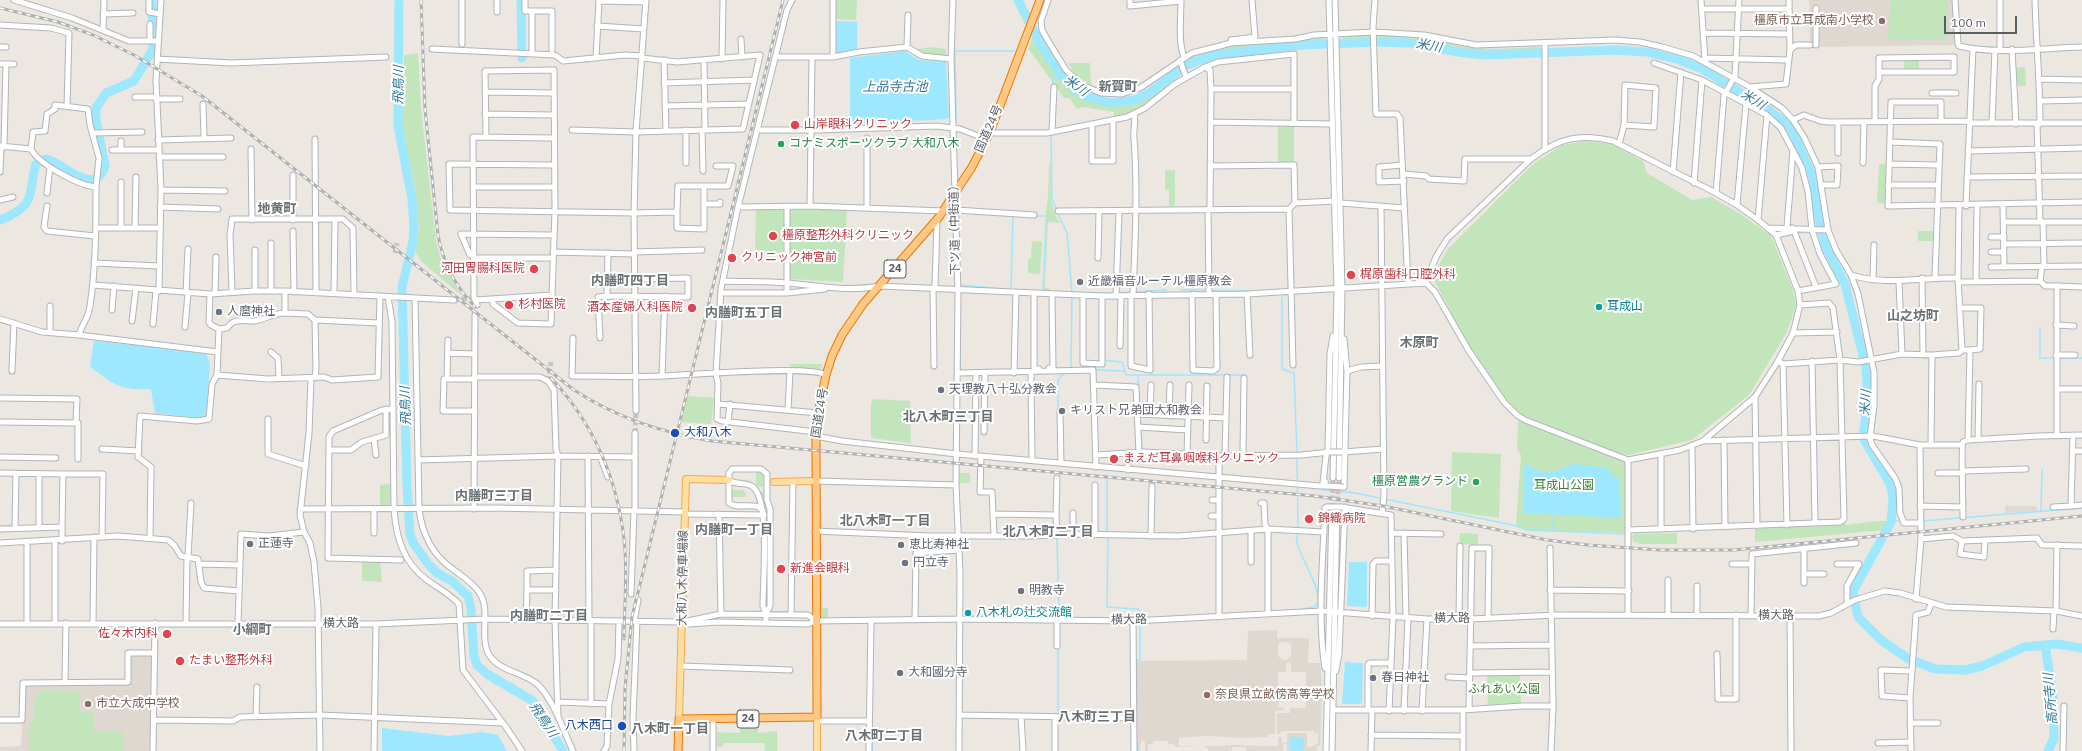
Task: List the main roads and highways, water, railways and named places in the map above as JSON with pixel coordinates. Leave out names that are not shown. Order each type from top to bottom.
[{"type":"highway","name":"国道24号","points":[[817,719],[815,531],[816,434],[818,413],[826,375],[832,356],[842,335],[864,304],[937,220],[955,196],[990,132],[1040,0]]},
{"type":"highway","name":"24","points":[[679,719],[817,719]]},
{"type":"highway","points":[[678,751],[679,719]]},
{"type":"main road","name":"大和八木停車場線","points":[[679,719],[686,479],[729,480]]},
{"type":"main road","points":[[774,482],[815,481]]},
{"type":"main road","points":[[817,719],[817,751]]},
{"type":"water","points":[[835,21],[857,22],[857,50],[835,56]]},
{"type":"water","name":"上品寺古池","points":[[905,51],[919,60],[946,62],[949,117],[947,119],[850,124],[850,58]]},
{"type":"water","points":[[94,341],[206,352],[210,364],[206,417],[199,418],[155,413],[151,389],[132,389],[118,385],[90,367]]},
{"type":"water","points":[[1574,464],[1607,468],[1614,477],[1620,478],[1621,518],[1524,513],[1524,466],[1528,465],[1535,470],[1546,473]]},
{"type":"water","points":[[1349,562],[1367,562],[1367,605],[1365,607],[1347,606]]},
{"type":"water","points":[[1345,662],[1363,663],[1362,703],[1342,704]]},
{"type":"water","points":[[382,728],[449,736],[482,732],[498,735],[507,751],[382,751]]},
{"type":"water","points":[[1290,737],[1304,737],[1304,751],[1290,751]]},
{"type":"waterway","points":[[0,220],[16,212],[26,203],[30,196],[36,164],[46,159],[78,176],[87,179],[94,179],[100,175],[105,166],[96,120],[96,108],[106,93],[134,81],[153,49],[152,0]]},
{"type":"waterway","name":"飛鳥川","points":[[399,0],[398,126],[412,199],[414,227],[413,242],[402,287],[407,485],[410,534],[414,544],[429,565],[437,573],[452,581],[468,596],[471,609],[474,656],[477,665],[487,674],[533,701],[563,751]]},
{"type":"waterway","points":[[521,0],[522,58]]},
{"type":"waterway","name":"米川","points":[[1018,0],[1040,43],[1062,77],[1073,88],[1085,96],[1111,103],[1135,100],[1149,93],[1187,65],[1213,55],[1303,45],[1377,42],[1411,43],[1458,52],[1484,55],[1616,50],[1647,52],[1680,60],[1700,68],[1760,104],[1786,123],[1794,135],[1813,177],[1818,215],[1826,247],[1845,284],[1866,368],[1868,398],[1863,438],[1889,482],[1892,491],[1893,502],[1891,522],[1853,591],[1858,617],[1881,640],[1907,658],[1935,669],[1965,670],[1982,666],[2024,647],[2057,644],[2082,648]]},
{"type":"waterway","points":[[956,120],[955,51],[1015,51]]},
{"type":"waterway","points":[[1052,88],[1054,72],[1057,69]]},
{"type":"waterway","points":[[1051,134],[1052,198],[1067,233],[1072,292]]},
{"type":"waterway","points":[[975,213],[987,214]]},
{"type":"waterway","points":[[1011,289],[1013,214]]},
{"type":"waterway","points":[[1035,216],[1045,216]]},
{"type":"waterway","points":[[1043,291],[1046,220]]},
{"type":"waterway","points":[[959,285],[1014,290]]},
{"type":"waterway","points":[[1118,293],[1166,290]]},
{"type":"waterway","points":[[1181,290],[1204,290]]},
{"type":"waterway","points":[[1213,291],[1251,291]]},
{"type":"waterway","points":[[1094,293],[1114,293]]},
{"type":"waterway","points":[[1071,368],[1072,296]]},
{"type":"waterway","points":[[1282,297],[1282,369],[1294,373],[1297,453]]},
{"type":"waterway","points":[[2040,328],[2040,358],[2054,358]]},
{"type":"waterway","points":[[960,355],[960,370],[967,370]]},
{"type":"waterway","points":[[2058,358],[2082,358]]},
{"type":"waterway","points":[[1103,360],[1122,362],[1126,375],[1245,375]]},
{"type":"waterway","points":[[1094,372],[1096,370],[1124,371]]},
{"type":"waterway","points":[[1058,410],[1058,380],[1064,373]]},
{"type":"waterway","points":[[1138,376],[1140,412]]},
{"type":"waterway","points":[[1140,416],[1141,426]]},
{"type":"waterway","points":[[1141,430],[1142,450]]},
{"type":"waterway","points":[[1142,455],[1142,464]]},
{"type":"waterway","points":[[1297,457],[1298,529]]},
{"type":"waterway","points":[[2041,511],[2042,470]]},
{"type":"waterway","points":[[1107,480],[1107,532]]},
{"type":"waterway","points":[[1323,490],[1355,493],[1513,525],[1527,530],[1625,534]]},
{"type":"waterway","points":[[1922,521],[2082,508]]},
{"type":"waterway","points":[[1553,516],[1553,531]]},
{"type":"waterway","points":[[1891,521],[1901,521]]},
{"type":"waterway","points":[[1298,533],[1297,540],[1299,548],[1318,593],[1318,601],[1316,606],[1299,610]]},
{"type":"waterway","points":[[1108,536],[1107,607],[1138,609],[1140,611],[1140,618]]},
{"type":"waterway","points":[[1057,538],[1059,619]]},
{"type":"waterway","points":[[1137,725],[1137,660],[1140,660],[1140,623]]},
{"type":"waterway","name":"高所寺川","points":[[2045,645],[2053,696],[2054,738],[2048,751]]},
{"type":"waterway","points":[[1058,647],[1058,715]]},
{"type":"waterway","points":[[872,720],[872,751]]},
{"type":"waterway","points":[[1137,737],[1138,751]]},
{"type":"tunnel","points":[[395,253],[397,243]]},
{"type":"tunnel","points":[[454,300],[471,298]]},
{"type":"tunnel","points":[[548,381],[551,362]]},
{"type":"tunnel","points":[[635,433],[636,411]]},
{"type":"tunnel","points":[[1332,508],[1333,478]]},
{"type":"tunnel","points":[[1337,509],[1339,478]]},
{"type":"railway","points":[[421,0],[425,109],[438,235],[443,255],[451,274],[461,291],[475,307]]},
{"type":"railway","points":[[624,751],[625,688],[632,617],[783,0]]},
{"type":"railway","points":[[0,8],[58,22],[93,35],[134,55],[202,96],[574,390],[590,400],[623,416],[675,434],[712,441],[1315,496],[1383,506],[1547,540],[1588,545],[1660,550],[1734,550],[2082,516]]},
{"type":"railway","points":[[551,378],[566,395],[591,433],[601,452],[616,494],[621,516],[625,551],[626,576],[624,639]]},
{"type":"place","name":"橿原市立耳成南小学校","points":[[1882,21]]},
{"type":"place","name":"山岸眼科クリニック","points":[[795,125]]},
{"type":"place","name":"コナミスポーツクラブ 大和八木","points":[[781,144]]},
{"type":"place","name":"橿原整形外科クリニック","points":[[773,236]]},
{"type":"place","name":"クリニック神宮前","points":[[732,258]]},
{"type":"place","name":"河田胃腸科医院","points":[[534,269]]},
{"type":"place","name":"梶原歯科口腔外科","points":[[1351,275]]},
{"type":"place","name":"近畿福音ルーテル橿原教会","points":[[1080,282]]},
{"type":"place","name":"杉村医院","points":[[509,305]]},
{"type":"place","name":"耳成山","points":[[1599,307]]},
{"type":"place","name":"酒本産婦人科医院","points":[[692,308]]},
{"type":"place","name":"人麿神社","points":[[219,312]]},
{"type":"place","name":"天理教八十弘分教会","points":[[941,390]]},
{"type":"place","name":"キリスト兄弟団大和教会","points":[[1062,411]]},
{"type":"place","name":"大和八木","points":[[675,433]]},
{"type":"place","name":"まえだ耳鼻咽喉科クリニック","points":[[1114,459]]},
{"type":"place","name":"橿原営農グランド","points":[[1476,482]]},
{"type":"place","name":"錦織病院","points":[[1309,519]]},
{"type":"place","name":"正蓮寺","points":[[250,544]]},
{"type":"place","name":"恵比寿神社","points":[[901,545]]},
{"type":"place","name":"円立寺","points":[[905,563]]},
{"type":"place","name":"新進会眼科","points":[[781,569]]},
{"type":"place","name":"明教寺","points":[[1021,591]]},
{"type":"place","name":"八木札の辻交流館","points":[[968,613]]},
{"type":"place","name":"佐々木内科","points":[[167,634]]},
{"type":"place","name":"たまい整形外科","points":[[180,661]]},
{"type":"place","name":"大和國分寺","points":[[900,673]]},
{"type":"place","name":"春日神社","points":[[1373,678]]},
{"type":"place","name":"奈良県立畝傍高等学校","points":[[1207,695]]},
{"type":"place","name":"市立大成中学校","points":[[88,704]]},
{"type":"place","name":"八木西口","points":[[622,726]]},
{"type":"district","name":"新賀町","points":[[1118,87]]},
{"type":"district","name":"地黄町","points":[[277,209]]},
{"type":"district","name":"内膳町四丁目","points":[[630,281]]},
{"type":"district","name":"内膳町五丁目","points":[[744,313]]},
{"type":"district","name":"山之坊町","points":[[1913,316]]},
{"type":"district","name":"木原町","points":[[1419,343]]},
{"type":"district","name":"北八木町三丁目","points":[[948,417]]},
{"type":"district","name":"内膳町三丁目","points":[[494,496]]},
{"type":"district","name":"北八木町一丁目","points":[[885,521]]},
{"type":"district","name":"内膳町一丁目","points":[[734,530]]},
{"type":"district","name":"北八木町二丁目","points":[[1048,532]]},
{"type":"district","name":"内膳町二丁目","points":[[549,616]]},
{"type":"district","name":"小綱町","points":[[252,630]]},
{"type":"district","name":"八木町三丁目","points":[[1097,717]]},
{"type":"district","name":"八木町一丁目","points":[[670,729]]},
{"type":"district","name":"八木町二丁目","points":[[884,736]]},
{"type":"park label","name":"耳成山公園","points":[[1564,486]]},
{"type":"park label","name":"ふれあい公園","points":[[1504,690]]}]
